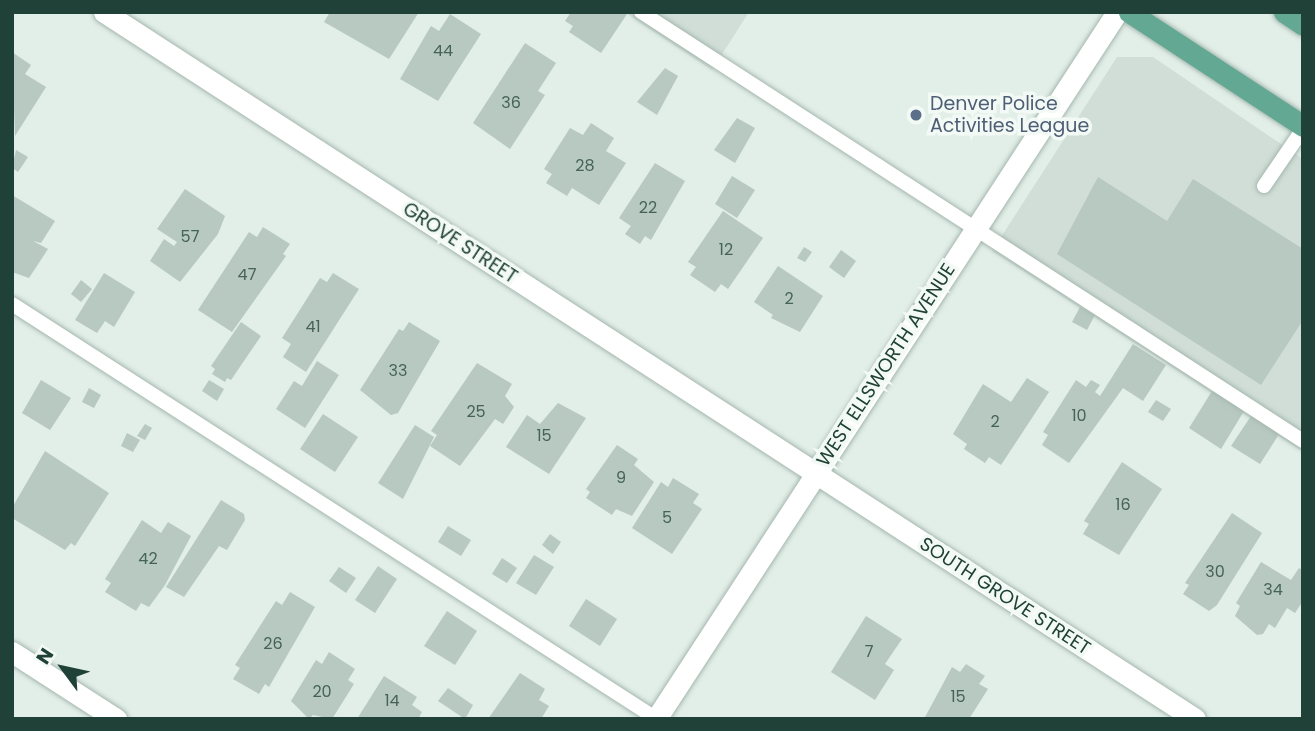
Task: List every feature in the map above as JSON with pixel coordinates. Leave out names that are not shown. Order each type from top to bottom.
[{"type":"main road","points":[[1129,12],[1303,127]]},
{"type":"main road","points":[[1284,12],[1303,25]]},
{"type":"street","name":"GROVE STREET","points":[[104,12],[816,474]]},
{"type":"street","name":"WEST ELLSWORTH AVENUE","points":[[656,719],[1117,12]]},
{"type":"street","name":"SOUTH GROVE STREET","points":[[816,474],[1195,719]]},
{"type":"street","points":[[12,652],[116,719]]},
{"type":"lane","points":[[640,12],[1303,441]]},
{"type":"lane","points":[[1264,186],[1303,127]]},
{"type":"lane","points":[[12,304],[656,719]]},
{"type":"shaded area","points":[[624,12],[749,12],[712,70]]},
{"type":"shaded area","points":[[1117,57],[1153,57],[1303,159],[1303,452],[992,251]]},
{"type":"building","points":[[330,12],[419,12],[389,59],[324,22]]},
{"type":"building","points":[[571,12],[627,14],[601,53],[569,32],[573,26],[565,21]]},
{"type":"building","points":[[450,14],[481,34],[438,101],[400,79],[431,26],[439,31]]},
{"type":"building","points":[[525,43],[556,63],[538,91],[545,95],[510,149],[473,123]]},
{"type":"building","points":[[12,52],[31,65],[25,74],[46,87],[15,136]]},
{"type":"building","points":[[665,68],[678,76],[657,115],[637,102]]},
{"type":"building","points":[[737,118],[755,128],[735,163],[714,150]]},
{"type":"building","points":[[591,123],[614,138],[606,151],[626,163],[599,205],[572,188],[567,196],[546,183],[552,174],[544,169],[570,128],[583,135]]},
{"type":"building","points":[[16,150],[28,157],[18,172],[12,168]]},
{"type":"building","points":[[655,163],[685,181],[651,240],[645,236],[640,244],[625,234],[631,226],[619,218]]},
{"type":"building","points":[[732,176],[755,190],[737,218],[715,204]]},
{"type":"building","points":[[1098,177],[1167,221],[1193,179],[1303,249],[1303,320],[1261,385],[1057,254]]},
{"type":"building","points":[[185,189],[225,216],[218,234],[180,282],[150,261],[164,239],[174,246],[177,242],[157,229]]},
{"type":"building","points":[[12,195],[55,221],[41,243],[33,241],[48,249],[29,278],[12,272]]},
{"type":"building","points":[[723,211],[763,238],[728,289],[721,284],[715,292],[690,275],[696,267],[688,262]]},
{"type":"building","points":[[263,227],[290,244],[283,254],[286,256],[232,332],[198,310],[249,232],[257,237]]},
{"type":"building","points":[[804,247],[812,252],[805,262],[797,258]]},
{"type":"building","points":[[841,250],[856,261],[844,278],[829,267]]},
{"type":"building","points":[[778,266],[823,296],[800,332],[771,318],[773,315],[754,302]]},
{"type":"building","points":[[104,273],[135,292],[114,327],[105,321],[97,333],[75,320]]},
{"type":"building","points":[[333,273],[359,289],[306,372],[283,357],[291,344],[282,338],[320,278],[327,282]]},
{"type":"building","points":[[81,280],[92,289],[81,302],[71,294]]},
{"type":"building","points":[[1080,307],[1095,315],[1087,330],[1072,322]]},
{"type":"building","points":[[241,322],[261,336],[231,380],[227,378],[225,382],[212,374],[215,369],[211,366]]},
{"type":"building","points":[[409,322],[440,341],[398,413],[391,415],[360,390],[399,329],[403,331]]},
{"type":"building","points":[[1133,344],[1166,365],[1143,401],[1123,388],[1069,463],[1042,445],[1048,435],[1043,432],[1076,380],[1086,387],[1091,380],[1100,385],[1095,392],[1100,396]]},
{"type":"building","points":[[317,361],[339,375],[305,428],[276,409],[294,381],[302,386]]},
{"type":"building","points":[[477,363],[512,384],[505,396],[514,407],[503,424],[495,419],[460,466],[430,446],[437,435],[431,431]]},
{"type":"building","points":[[1027,378],[1049,392],[1001,465],[989,457],[985,463],[964,449],[967,444],[953,434],[983,384],[1011,402]]},
{"type":"building","points":[[41,380],[71,398],[50,430],[22,413]]},
{"type":"building","points":[[209,380],[224,389],[217,401],[202,391]]},
{"type":"building","points":[[89,388],[101,395],[94,408],[82,402]]},
{"type":"building","points":[[1212,391],[1244,411],[1221,449],[1189,428]]},
{"type":"building","points":[[1156,400],[1171,409],[1163,421],[1148,412]]},
{"type":"building","points":[[558,403],[586,418],[549,474],[506,447],[527,415],[540,424]]},
{"type":"building","points":[[1253,413],[1281,431],[1260,464],[1231,446]]},
{"type":"building","points":[[323,414],[358,437],[335,472],[300,449]]},
{"type":"building","points":[[145,424],[152,428],[145,440],[137,436]]},
{"type":"building","points":[[415,425],[434,437],[403,499],[378,483]]},
{"type":"building","points":[[127,433],[140,440],[133,452],[121,446]]},
{"type":"building","points":[[617,445],[638,459],[634,465],[654,482],[632,516],[616,509],[612,515],[586,498],[590,492],[586,489]]},
{"type":"building","points":[[45,451],[109,493],[75,546],[71,543],[65,550],[12,518],[12,508]]},
{"type":"building","points":[[1122,462],[1162,489],[1119,555],[1083,534],[1089,524],[1084,521]]},
{"type":"building","points":[[673,478],[699,494],[693,503],[702,509],[672,554],[632,528],[661,482],[668,487]]},
{"type":"building","points":[[221,500],[244,514],[245,520],[227,550],[219,546],[184,597],[166,587]]},
{"type":"building","points":[[1232,513],[1262,533],[1217,605],[1209,611],[1183,594],[1189,585],[1185,583]]},
{"type":"building","points":[[142,520],[161,533],[168,522],[191,536],[165,585],[149,607],[141,603],[136,611],[105,592],[111,583],[105,579]]},
{"type":"building","points":[[448,526],[471,540],[461,556],[438,542]]},
{"type":"building","points":[[550,534],[561,542],[553,554],[542,545]]},
{"type":"building","points":[[534,555],[554,567],[536,595],[516,583]]},
{"type":"building","points":[[502,558],[517,568],[507,583],[492,574]]},
{"type":"building","points":[[1261,562],[1291,580],[1299,568],[1303,571],[1303,601],[1295,613],[1287,608],[1275,628],[1269,624],[1263,634],[1257,635],[1235,616],[1240,606],[1236,603]]},
{"type":"building","points":[[378,566],[397,579],[375,613],[355,600]]},
{"type":"building","points":[[339,567],[356,578],[346,593],[329,581]]},
{"type":"building","points":[[290,592],[315,607],[269,687],[265,684],[259,694],[233,679],[240,668],[235,665],[276,601],[282,605]]},
{"type":"building","points":[[586,599],[617,619],[600,646],[569,626]]},
{"type":"building","points":[[447,611],[477,631],[455,665],[424,646]]},
{"type":"building","points":[[866,616],[902,639],[885,664],[894,670],[875,700],[831,672]]},
{"type":"building","points":[[329,652],[355,669],[348,680],[354,684],[332,719],[313,715],[309,719],[291,701],[316,660],[322,664]]},
{"type":"building","points":[[966,664],[985,676],[979,684],[988,689],[969,719],[924,719],[952,667],[960,672]]},
{"type":"building","points":[[520,673],[545,689],[539,700],[549,706],[541,719],[488,719]]},
{"type":"building","points":[[384,676],[417,697],[412,705],[422,712],[418,719],[357,719]]},
{"type":"building","points":[[448,688],[473,705],[465,719],[438,701]]},
{"type":"place","name":"Denver Police Activities League","points":[[916,115]]}]
